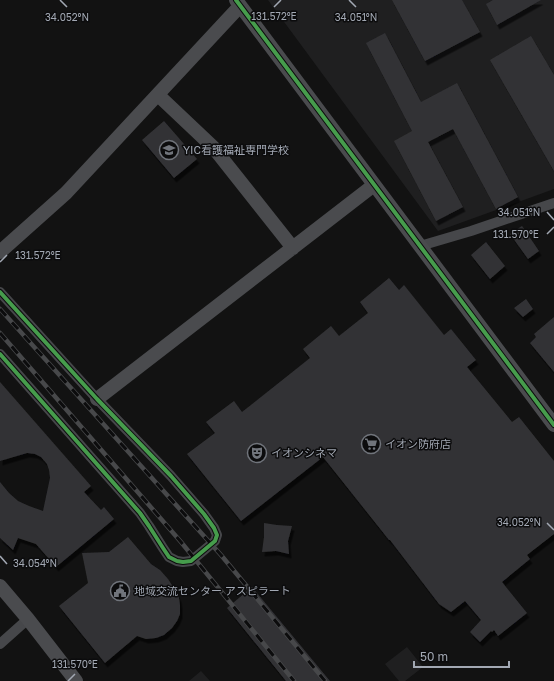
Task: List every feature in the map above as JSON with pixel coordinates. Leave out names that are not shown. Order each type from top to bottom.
[{"type":"street","points":[[0,252],[66,193],[158,95],[240,2],[374,185],[554,425]]},
{"type":"street","points":[[158,95],[213,146],[294,248]]},
{"type":"street","points":[[97,399],[374,185]]},
{"type":"street","points":[[420,246],[478,229],[554,203]]},
{"type":"street","points":[[0,292],[97,399],[171,476],[204,514],[217,535],[215,541],[191,561],[177,561],[169,557],[140,513],[0,354]]},
{"type":"street","points":[[0,586],[28,619],[76,681]]},
{"type":"street","points":[[0,644],[28,619]]},
{"type":"shaded area","points":[[268,0],[554,0],[554,189],[438,231]]},
{"type":"shaded area","points":[[407,647],[423,667],[405,681],[399,681],[385,664]]},
{"type":"shaded area","points":[[201,671],[210,681],[189,681]]},
{"type":"building","points":[[392,0],[462,0],[480,32],[425,61]]},
{"type":"building","points":[[493,0],[541,0],[497,25],[486,4]]},
{"type":"building","points":[[385,33],[421,102],[457,83],[518,197],[496,209],[453,129],[428,142],[463,207],[436,221],[394,141],[412,131],[366,43]]},
{"type":"building","points":[[531,36],[554,75],[554,171],[490,60]]},
{"type":"building","points":[[164,121],[197,159],[174,178],[142,140]]},
{"type":"building","points":[[522,226],[539,251],[528,259],[510,234]]},
{"type":"building","points":[[486,242],[505,266],[490,279],[471,255]]},
{"type":"building","name":"イオン防府店","points":[[389,278],[399,290],[404,285],[444,335],[451,329],[476,360],[467,367],[512,422],[519,417],[554,461],[554,534],[527,555],[530,559],[502,582],[527,613],[498,636],[494,630],[492,632],[491,631],[480,642],[470,632],[481,620],[465,601],[451,612],[439,604],[323,457],[241,521],[187,454],[215,433],[206,422],[234,401],[242,412],[310,358],[303,349],[331,326],[339,336],[368,313],[360,302]]},
{"type":"building","points":[[526,299],[533,309],[523,317],[514,308]]},
{"type":"building","points":[[554,317],[554,372],[530,343],[536,337],[534,334]]},
{"type":"building","points":[[0,382],[91,486],[84,492],[101,510],[104,507],[114,519],[56,567],[36,544],[18,538],[13,550],[0,538],[0,482],[18,501],[43,511],[50,478],[47,464],[41,457],[35,454],[27,453],[0,461]]},
{"type":"building","points":[[264,523],[292,526],[288,541],[289,554],[276,551],[262,552]]},
{"type":"building","points":[[128,537],[151,564],[160,570],[168,579],[179,598],[180,614],[172,628],[164,635],[146,639],[137,636],[105,663],[59,606],[88,583],[82,553],[109,552]]},
{"type":"building","points":[[252,587],[330,681],[286,681],[227,608]]},
{"type":"railway","points":[[0,309],[221,555],[325,681]]},
{"type":"railway","points":[[0,333],[181,542],[294,681]]},
{"type":"cycle path","points":[[236,0],[554,425]]},
{"type":"cycle path","points":[[0,292],[97,399],[171,476],[204,514],[217,535],[215,541],[191,561],[177,561],[169,557],[140,513],[0,354]]},
{"type":"place","name":"YIC看護福祉専門学校","points":[[169,150]]},
{"type":"place","name":"イオン防府店","points":[[371,444]]},
{"type":"place","name":"イオンシネマ","points":[[257,453]]},
{"type":"place","name":"地域交流センター アスピラート","points":[[120,591]]}]
